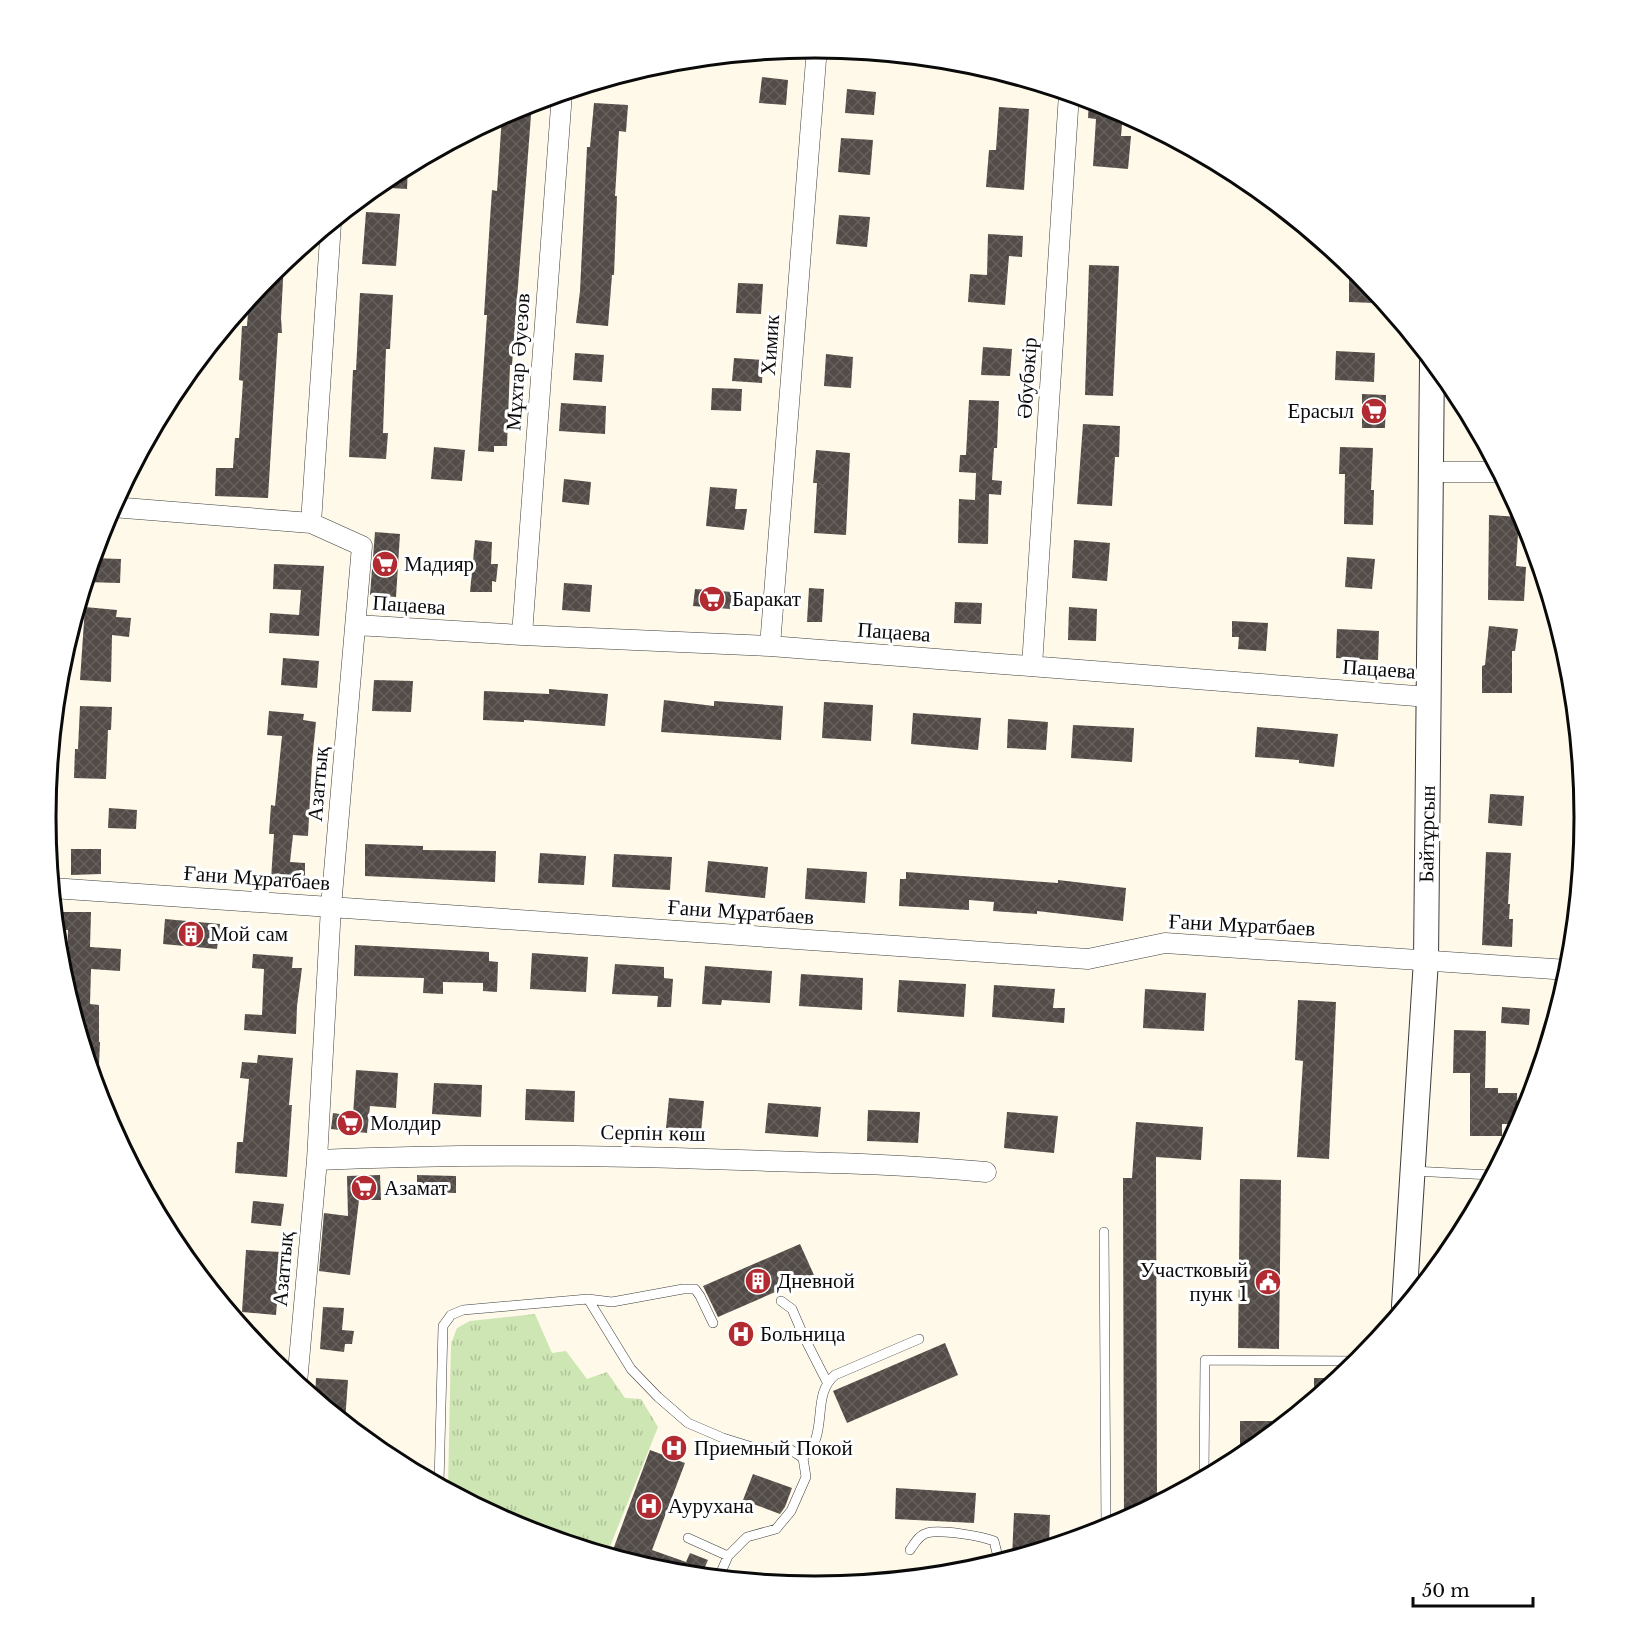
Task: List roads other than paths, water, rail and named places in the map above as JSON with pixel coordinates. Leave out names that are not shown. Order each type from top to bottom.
[{"type":"street","name":"Химик","points":[[770,646],[816,58]]},
{"type":"street","name":"Мұхтар Әуезов","points":[[522,635],[561,101]]},
{"type":"street","name":"Әбубәкір","points":[[1032,666],[1068,102]]},
{"type":"street","points":[[122,508],[311,523],[330,232]]},
{"type":"street","name":"Байтұрсын","points":[[1405,1294],[1426,960],[1432,375]]},
{"type":"street","points":[[1431,472],[1490,472]]},
{"type":"street","name":"Азаттық","points":[[298,1372],[318,1160],[331,907],[362,546],[311,523]]},
{"type":"street","name":"Пацаева","points":[[356,625],[770,646],[1429,697]]},
{"type":"street","name":"Ғани Мұратбаев","points":[[59,888],[1088,959],[1165,943],[1558,969]]},
{"type":"street","name":"Серпін көш","points":[[318,1160],[404,1156],[631,1155],[932,1167],[986,1172]]},
{"type":"lane","points":[[1412,1171],[1484,1174]]},
{"type":"lane","points":[[1104,1232],[1106,1518]]},
{"type":"lane","points":[[439,1476],[443,1326],[451,1315],[463,1310],[588,1299],[612,1302],[683,1289],[695,1289],[713,1323]]},
{"type":"lane","points":[[588,1299],[631,1369],[688,1423],[752,1447],[788,1448],[803,1458]]},
{"type":"lane","points":[[781,1300],[792,1309],[827,1382]]},
{"type":"lane","points":[[722,1570],[728,1556],[747,1537],[776,1529],[791,1511],[806,1477],[803,1458],[816,1440],[822,1393],[827,1382],[835,1375],[919,1339]]},
{"type":"lane","points":[[1204,1468],[1205,1360],[1343,1361]]},
{"type":"lane","points":[[910,1550],[919,1537],[928,1532],[978,1536],[994,1541],[997,1553]]},
{"type":"lane","points":[[688,1538],[728,1556]]},
{"type":"place","name":"Ерасыл","points":[[1374,411]]},
{"type":"place","name":"Мадияр","points":[[385,564]]},
{"type":"place","name":"Баракат","points":[[712,599]]},
{"type":"place","name":"Мой сам","points":[[191,934]]},
{"type":"place","name":"Молдир","points":[[350,1123]]},
{"type":"place","name":"Азамат","points":[[364,1188]]},
{"type":"place","name":"Дневной","points":[[758,1281]]},
{"type":"place","name":"Участковый пунк 1","points":[[1268,1282]]},
{"type":"place","name":"Больница","points":[[741,1334]]},
{"type":"place","name":"Приемный Покой","points":[[674,1448]]},
{"type":"place","name":"Аурухана","points":[[649,1506]]}]
